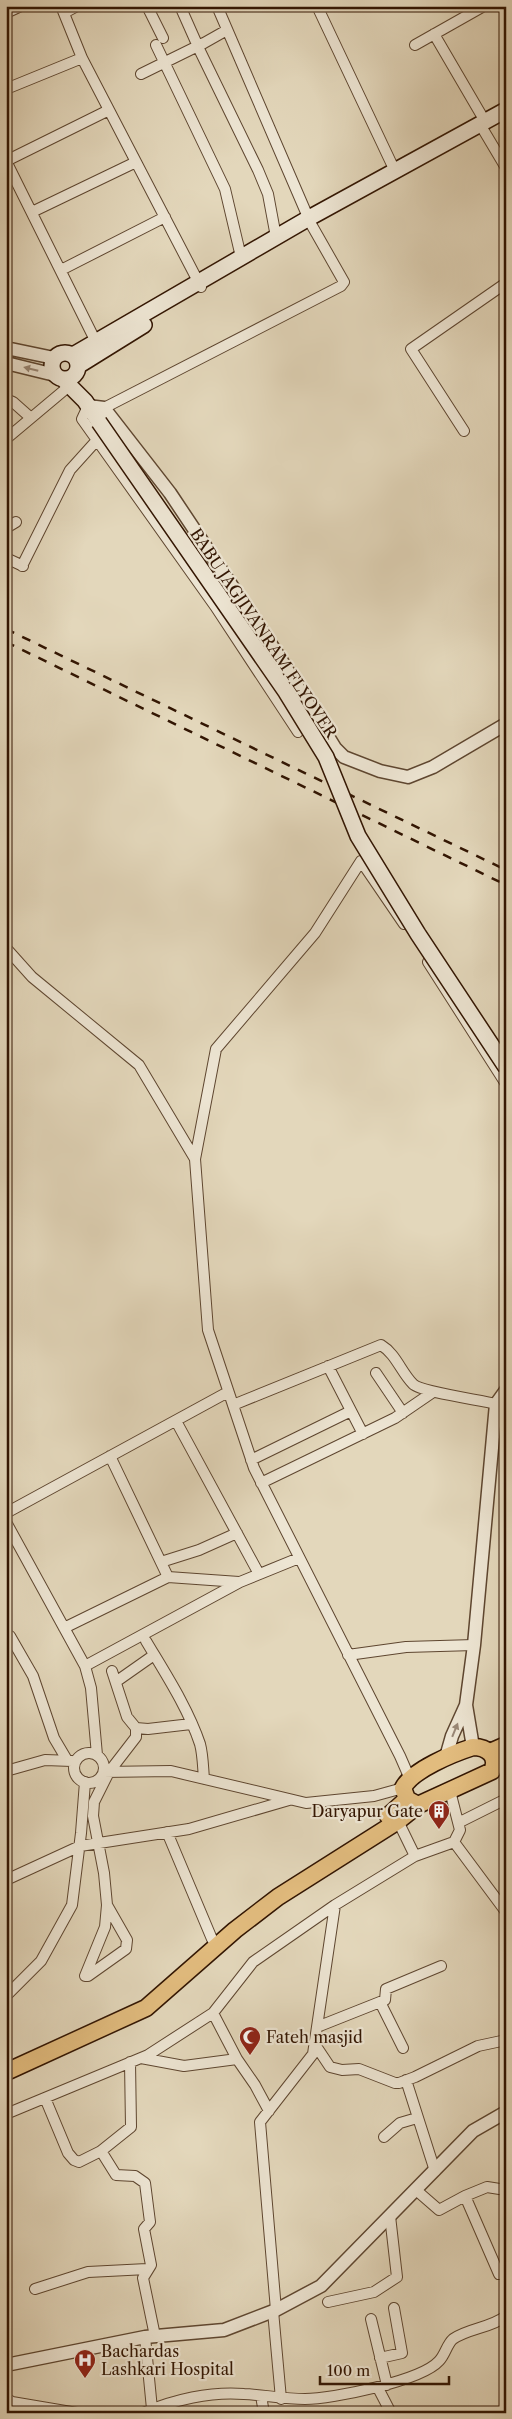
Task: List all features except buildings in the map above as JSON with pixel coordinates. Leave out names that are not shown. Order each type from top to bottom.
[{"type":"main road","points":[[69,373],[241,257],[485,127],[506,110]]},
{"type":"main road","points":[[69,373],[96,342],[200,285],[396,171],[485,127],[506,119]]},
{"type":"main road","points":[[54,358],[65,353],[69,373]]},
{"type":"main road","name":"BABU JAGJIVANRAM FLYOVER","points":[[69,373],[86,403],[102,415],[296,708],[326,757],[358,836],[418,934],[506,1067]]},
{"type":"main road","points":[[490,1752],[506,1745]]},
{"type":"main road","points":[[6,2072],[146,2008],[270,1902],[395,1816],[409,1793],[446,1757],[473,1747],[481,1747],[490,1752],[499,1767],[450,1791],[409,1793]]},
{"type":"main road","points":[[6,2062],[141,2000],[212,1938],[273,1890],[395,1816]]},
{"type":"street","points":[[6,13],[21,6]]},
{"type":"street","points":[[77,6],[63,10],[82,58],[200,285]]},
{"type":"street","points":[[147,6],[160,42],[163,62],[225,189],[241,257]]},
{"type":"street","points":[[180,6],[268,194],[276,237]]},
{"type":"street","points":[[217,6],[310,221],[344,278],[344,282],[341,286],[102,415],[170,493],[278,655],[335,748],[344,757],[380,771],[408,777],[433,767],[506,724]]},
{"type":"street","points":[[318,6],[396,171]]},
{"type":"street","points":[[415,45],[484,6]]},
{"type":"street","points":[[141,74],[227,30]]},
{"type":"street","points":[[434,34],[506,168]]},
{"type":"street","points":[[6,89],[82,58]]},
{"type":"street","points":[[96,342],[6,161],[109,110]]},
{"type":"street","points":[[32,212],[136,162]]},
{"type":"street","points":[[61,270],[165,217]]},
{"type":"street","points":[[464,431],[411,349],[506,284]]},
{"type":"street","points":[[6,348],[54,358]]},
{"type":"street","points":[[6,363],[69,373]]},
{"type":"street","points":[[6,439],[31,418],[69,373]]},
{"type":"street","points":[[6,399],[31,418]]},
{"type":"street","points":[[86,403],[82,419],[215,606],[298,732]]},
{"type":"street","points":[[6,558],[23,566],[70,470],[97,440]]},
{"type":"street","points":[[6,528],[16,522]]},
{"type":"street","points":[[106,1772],[171,1772],[306,1803],[409,1793],[400,1756],[261,1484],[232,1405],[208,1330],[195,1159],[216,1049],[316,933],[361,861],[506,1084]]},
{"type":"street","points":[[6,948],[32,977],[139,1065],[195,1159]]},
{"type":"street","points":[[232,1405],[381,1345],[388,1350],[414,1386],[433,1392],[468,1397],[496,1404]]},
{"type":"street","points":[[328,1366],[363,1434]]},
{"type":"street","points":[[376,1372],[402,1413]]},
{"type":"street","points":[[446,1757],[452,1736],[466,1705],[474,1645],[496,1404],[506,1390]]},
{"type":"street","points":[[6,1513],[228,1392]]},
{"type":"street","points":[[261,1484],[363,1434],[402,1413],[433,1392]]},
{"type":"street","points":[[251,1460],[351,1411]]},
{"type":"street","points":[[176,1421],[259,1574]]},
{"type":"street","points":[[110,1456],[168,1577]]},
{"type":"street","points":[[6,1522],[84,1666],[91,1688],[97,1755],[103,1763],[106,1772],[94,1802],[93,1816],[99,1843],[107,1905],[104,1928],[85,1976],[88,1976],[126,1949],[128,1945],[107,1905]]},
{"type":"street","points":[[161,1562],[199,1550],[236,1533]]},
{"type":"street","points":[[84,1666],[240,1582],[299,1558]]},
{"type":"street","points":[[64,1628],[168,1577],[240,1582]]},
{"type":"street","points":[[6,1634],[10,1636],[33,1676],[54,1738],[71,1761],[77,1776],[85,1782],[98,1780],[130,1748],[136,1737],[136,1728],[127,1717],[115,1676],[154,1655]]},
{"type":"street","points":[[146,1641],[191,1724],[201,1747],[204,1779]]},
{"type":"street","points":[[348,1654],[406,1647],[474,1645]]},
{"type":"street","points":[[466,1705],[473,1747]]},
{"type":"street","points":[[136,1728],[148,1729],[191,1724]]},
{"type":"street","points":[[6,1771],[44,1760],[71,1761],[82,1755],[97,1755]]},
{"type":"street","points":[[6,1996],[41,1961],[72,1906],[80,1846],[85,1782]]},
{"type":"street","points":[[6,2114],[141,2058],[213,2013],[253,1962],[335,1905],[415,1856],[454,1842],[458,1837],[460,1822],[450,1791]]},
{"type":"street","points":[[460,1822],[506,1799]]},
{"type":"street","points":[[6,1880],[80,1846],[189,1829],[290,1800]]},
{"type":"street","points":[[395,1816],[415,1856]]},
{"type":"street","points":[[167,1832],[212,1938]]},
{"type":"street","points":[[454,1842],[506,1912]]},
{"type":"street","points":[[281,2399],[260,2122],[313,2054],[335,1905]]},
{"type":"street","points":[[317,2027],[385,2000],[386,1989],[441,1966]]},
{"type":"street","points":[[380,2002],[403,2048]]},
{"type":"street","points":[[213,2013],[237,2059],[255,2085],[269,2111]]},
{"type":"street","points":[[314,2043],[330,2067],[342,2070],[359,2069],[394,2083],[406,2080],[478,2046],[506,2040]]},
{"type":"street","points":[[141,2058],[184,2066],[237,2059]]},
{"type":"street","points":[[46,2098],[68,2153],[74,2160],[80,2162],[101,2151],[131,2127],[130,2062]]},
{"type":"street","points":[[406,2080],[435,2171]]},
{"type":"street","points":[[6,2365],[150,2337],[224,2330],[274,2311],[321,2286],[473,2131],[506,2112]]},
{"type":"street","points":[[384,2137],[400,2123],[417,2118]]},
{"type":"street","points":[[101,2151],[116,2175],[136,2176],[142,2179],[145,2184],[150,2222],[144,2229],[151,2265],[147,2268],[143,2278],[150,2337],[148,2411],[161,2405],[215,2395],[242,2393],[281,2399],[307,2399],[382,2386],[412,2376],[439,2362],[452,2339],[506,2316]]},
{"type":"street","points":[[416,2190],[439,2210],[465,2196],[487,2188],[506,2190]]},
{"type":"street","points":[[465,2196],[498,2274],[506,2272]]},
{"type":"street","points":[[328,2302],[374,2292],[397,2277],[390,2216]]},
{"type":"street","points":[[34,2290],[88,2272],[147,2268]]},
{"type":"street","points":[[380,2358],[402,2353],[394,2308]]},
{"type":"street","points":[[372,2319],[380,2358],[382,2386],[391,2413]]},
{"type":"street","points":[[261,2396],[264,2413]]},
{"type":"street","points":[[6,2398],[12,2402],[77,2413]]},
{"type":"railway","points":[[6,629],[506,870]]},
{"type":"railway","points":[[6,642],[506,885]]},
{"type":"place","name":"Daryapur Gate","points":[[439,1830]]},
{"type":"place","name":"Fateh masjid","points":[[250,2056]]},
{"type":"place","name":"Bachardas Lashkari Hospital","points":[[85,2379]]}]
